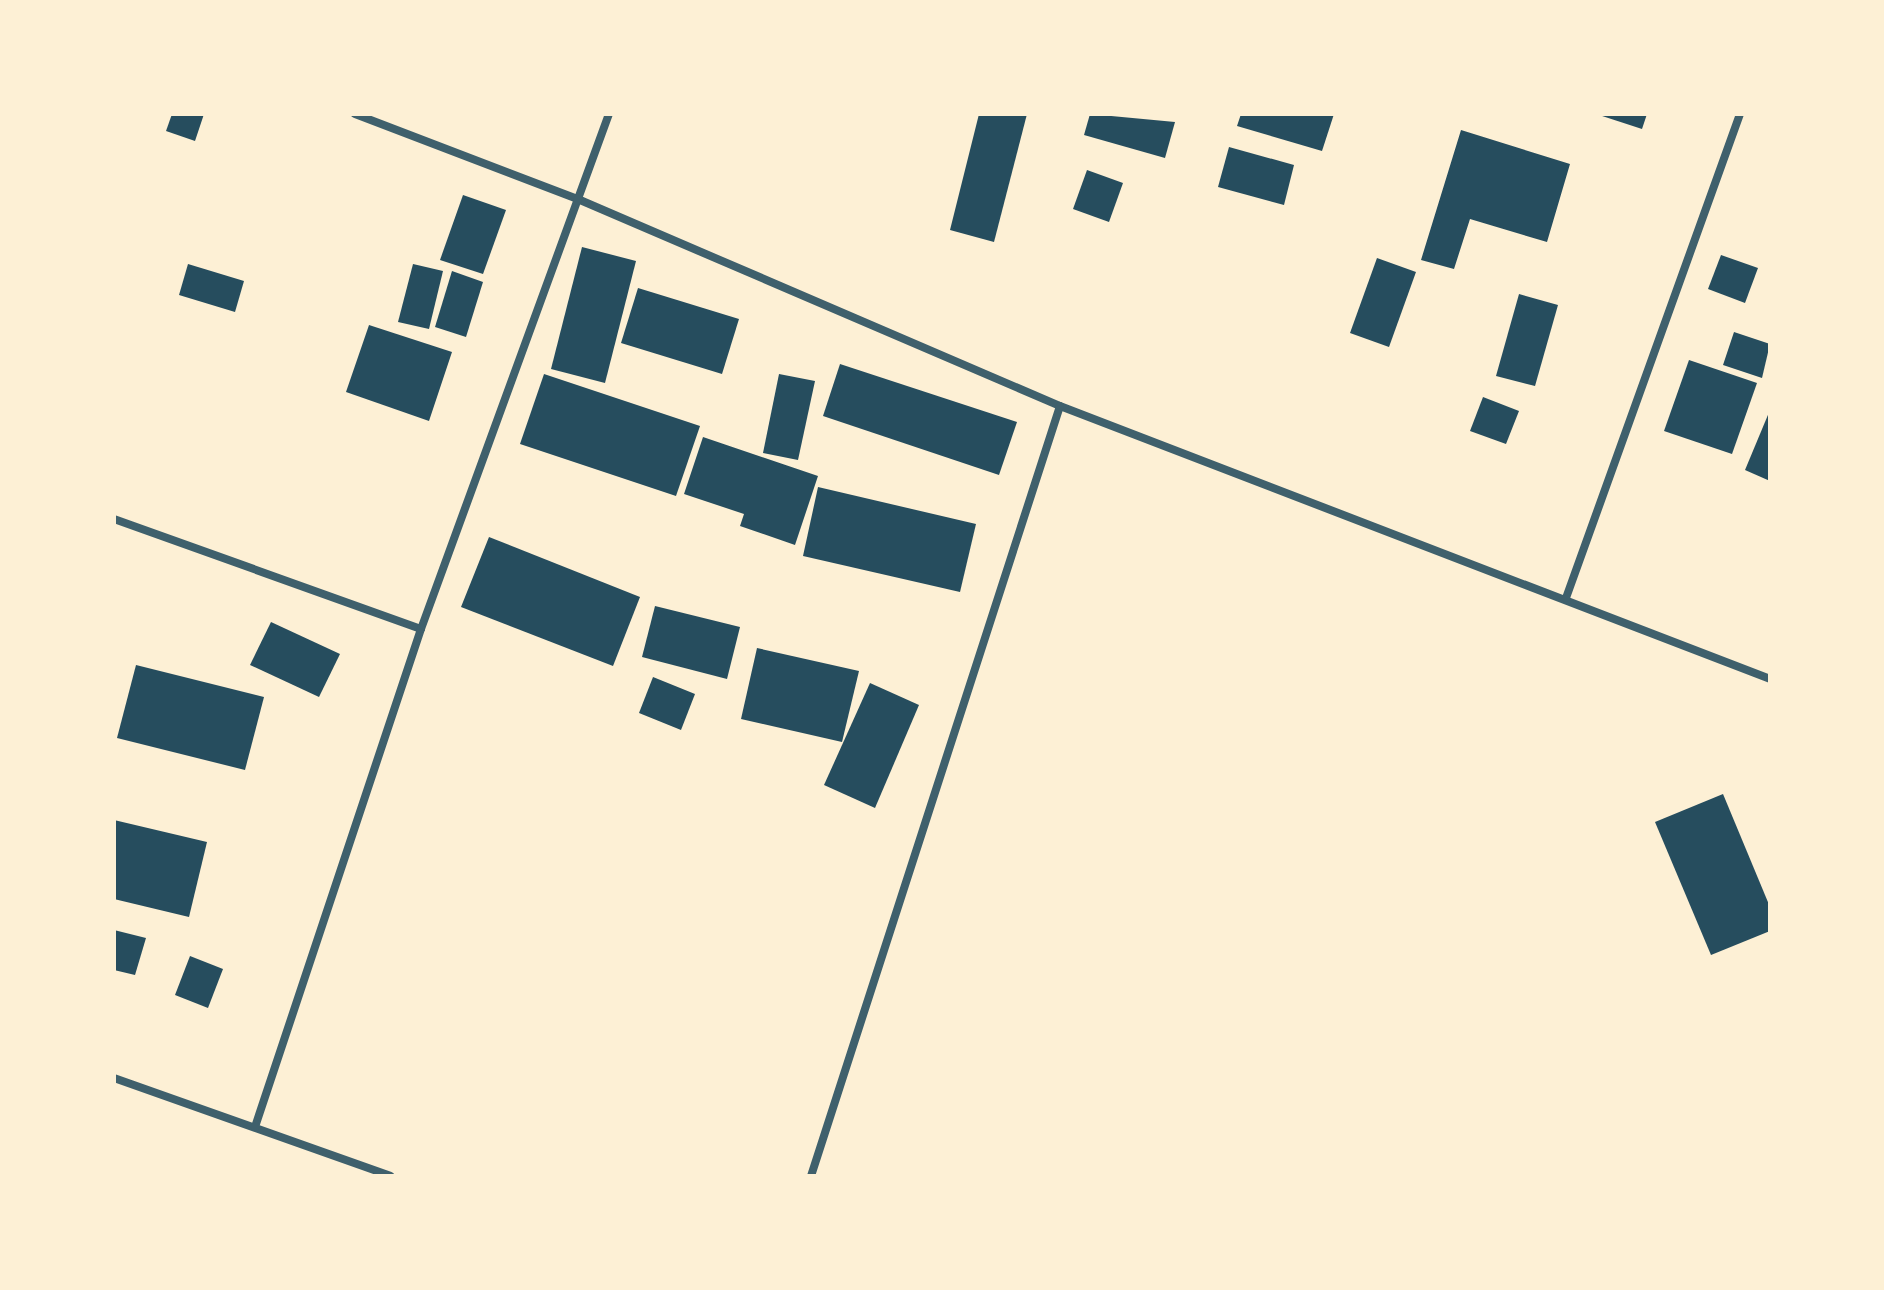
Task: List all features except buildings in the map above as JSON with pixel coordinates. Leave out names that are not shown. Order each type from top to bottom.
[{"type":"street","points":[[355,114],[580,200],[1060,406],[1770,679]]},
{"type":"street","points":[[255,1127],[421,629],[609,114]]},
{"type":"street","points":[[1566,598],[1740,114]]},
{"type":"street","points":[[811,1176],[1060,406]]},
{"type":"street","points":[[114,519],[421,629]]},
{"type":"street","points":[[114,1078],[390,1176]]}]
